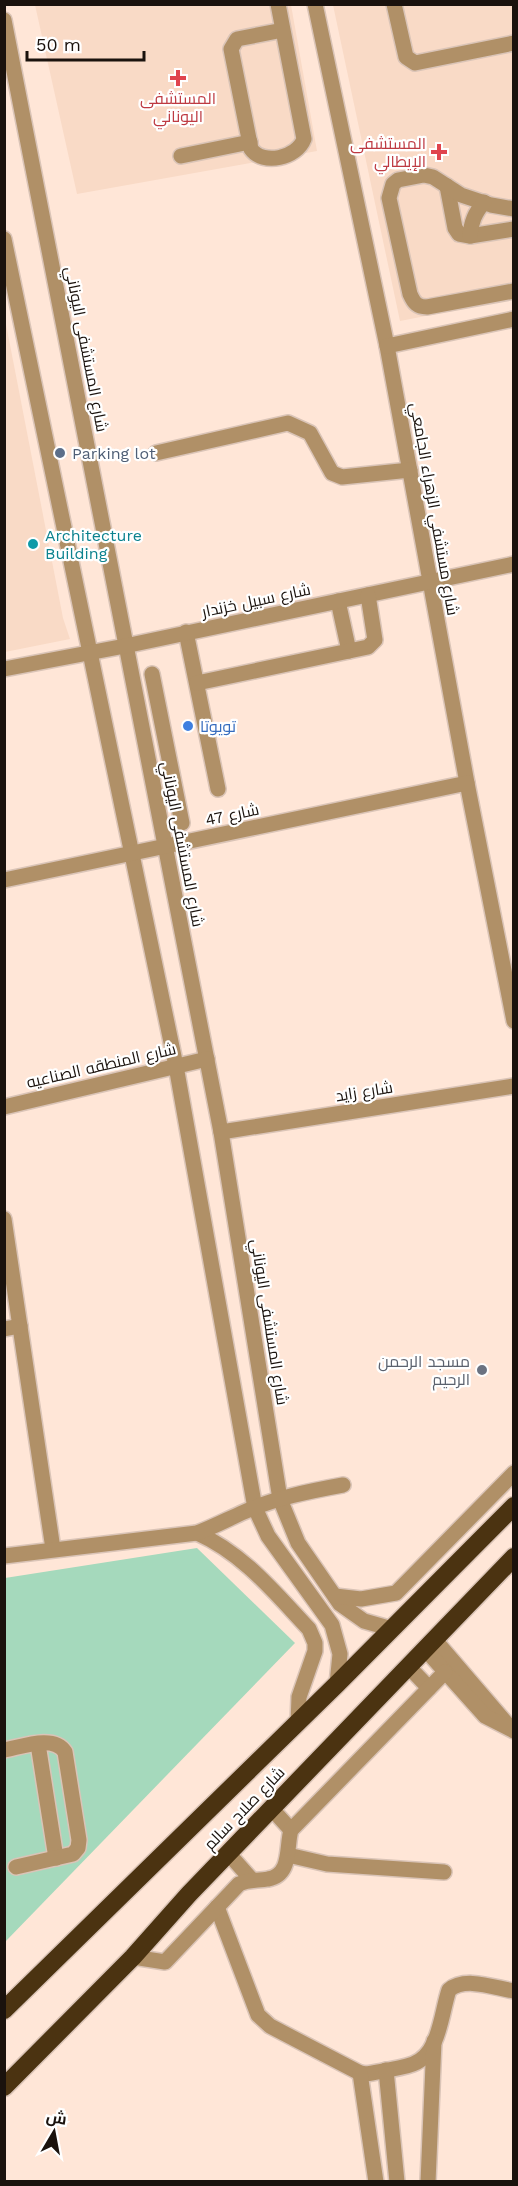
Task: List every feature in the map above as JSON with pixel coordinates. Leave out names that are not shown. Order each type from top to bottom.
[{"type":"highway","name":"شارع صلاح سالم","points":[[4,2010],[298,1723],[513,1506]]},
{"type":"highway","name":"شارع صلاح سالم","points":[[4,2087],[134,1957],[228,1853],[513,1557]]},
{"type":"street","points":[[278,4],[304,139],[302,145],[292,154],[269,159],[261,158],[251,149],[231,49],[237,39],[283,30]]},
{"type":"street","name":"شارع مستشفي الزهراء الجامعي","points":[[315,4],[387,346],[513,1021]]},
{"type":"street","points":[[394,4],[406,57],[415,63],[513,43]]},
{"type":"street","name":"شارع المستشفى اليوناني","points":[[4,20],[221,1132],[280,1499],[298,1543],[335,1596],[351,1614],[364,1621],[392,1629]]},
{"type":"street","points":[[181,156],[250,142]]},
{"type":"street","points":[[513,209],[461,195],[433,177],[424,176],[399,180],[390,191],[389,198],[413,301],[419,307],[427,308],[513,291]]},
{"type":"street","points":[[447,186],[455,228],[459,234],[470,236],[513,229]]},
{"type":"street","points":[[470,236],[473,218],[484,202]]},
{"type":"street","points":[[4,240],[176,1066],[255,1508],[268,1536],[332,1625],[340,1654],[337,1684]]},
{"type":"street","points":[[387,346],[513,319]]},
{"type":"street","points":[[156,453],[288,423],[310,433],[332,473],[342,477],[410,470]]},
{"type":"street","name":"شارع سبيل خزندار","points":[[4,669],[125,646],[513,564]]},
{"type":"street","points":[[197,683],[368,647],[375,640],[368,595]]},
{"type":"street","points":[[338,601],[349,651]]},
{"type":"street","points":[[186,632],[218,789]]},
{"type":"street","points":[[152,674],[182,823]]},
{"type":"street","points":[[147,754],[167,749]]},
{"type":"street","name":"شارع 47","points":[[4,880],[467,783]]},
{"type":"street","name":"شارع المنطقه الصناعيه","points":[[4,1107],[207,1059]]},
{"type":"street","name":"شارع زايد","points":[[221,1132],[513,1086]]},
{"type":"street","points":[[4,1219],[12,1327],[53,1549]]},
{"type":"street","points":[[335,1596],[361,1599],[396,1593],[513,1473]]},
{"type":"street","points":[[4,1556],[196,1533],[280,1499],[343,1485]]},
{"type":"street","points":[[196,1533],[212,1540],[241,1559],[309,1629],[313,1636],[315,1651],[301,1690],[298,1723]]},
{"type":"street","points":[[429,1644],[445,1672],[485,1716],[512,1730]]},
{"type":"street","points":[[429,1644],[512,1730]]},
{"type":"street","points":[[408,1666],[429,1688]]},
{"type":"street","points":[[134,1957],[165,1962],[239,1884],[275,1877],[283,1870],[288,1855],[291,1830],[445,1672]]},
{"type":"street","points":[[4,1750],[57,1743],[65,1752],[77,1829],[78,1848],[72,1854],[16,1868]]},
{"type":"street","points":[[38,1744],[56,1858]]},
{"type":"street","points":[[271,1808],[291,1830]]},
{"type":"street","points":[[228,1853],[252,1880]]},
{"type":"street","points":[[288,1855],[327,1864],[444,1872]]},
{"type":"street","points":[[217,1907],[258,2015],[270,2026],[360,2073],[366,2074],[414,2064],[429,2050],[434,2041],[449,1990],[456,1984],[464,1983],[513,1991]]},
{"type":"street","points":[[428,2181],[434,2041]]},
{"type":"street","points":[[386,2070],[398,2181]]},
{"type":"street","points":[[360,2073],[376,2181]]},
{"type":"shaded area","name":"المستشفى اليوناني","points":[[35,5],[291,5],[317,151],[77,194]]},
{"type":"shaded area","name":"المستشفى الإيطالي","points":[[333,5],[513,5],[513,299],[400,321]]},
{"type":"shaded area","name":"Architecture Building","points":[[5,319],[63,618],[70,639],[5,652]]},
{"type":"green space","points":[[197,1548],[295,1643],[5,1942],[5,1578]]},
{"type":"place","name":"المستشفى اليوناني","points":[[178,78]]},
{"type":"place","name":"المستشفى الإيطالي","points":[[439,152]]},
{"type":"place","name":"Parking lot","points":[[60,453]]},
{"type":"place","name":"Architecture Building","points":[[33,544]]},
{"type":"place","name":"تويوتا","points":[[188,726]]},
{"type":"place","name":"مسجد الرحمن الرحيم","points":[[482,1370]]}]
